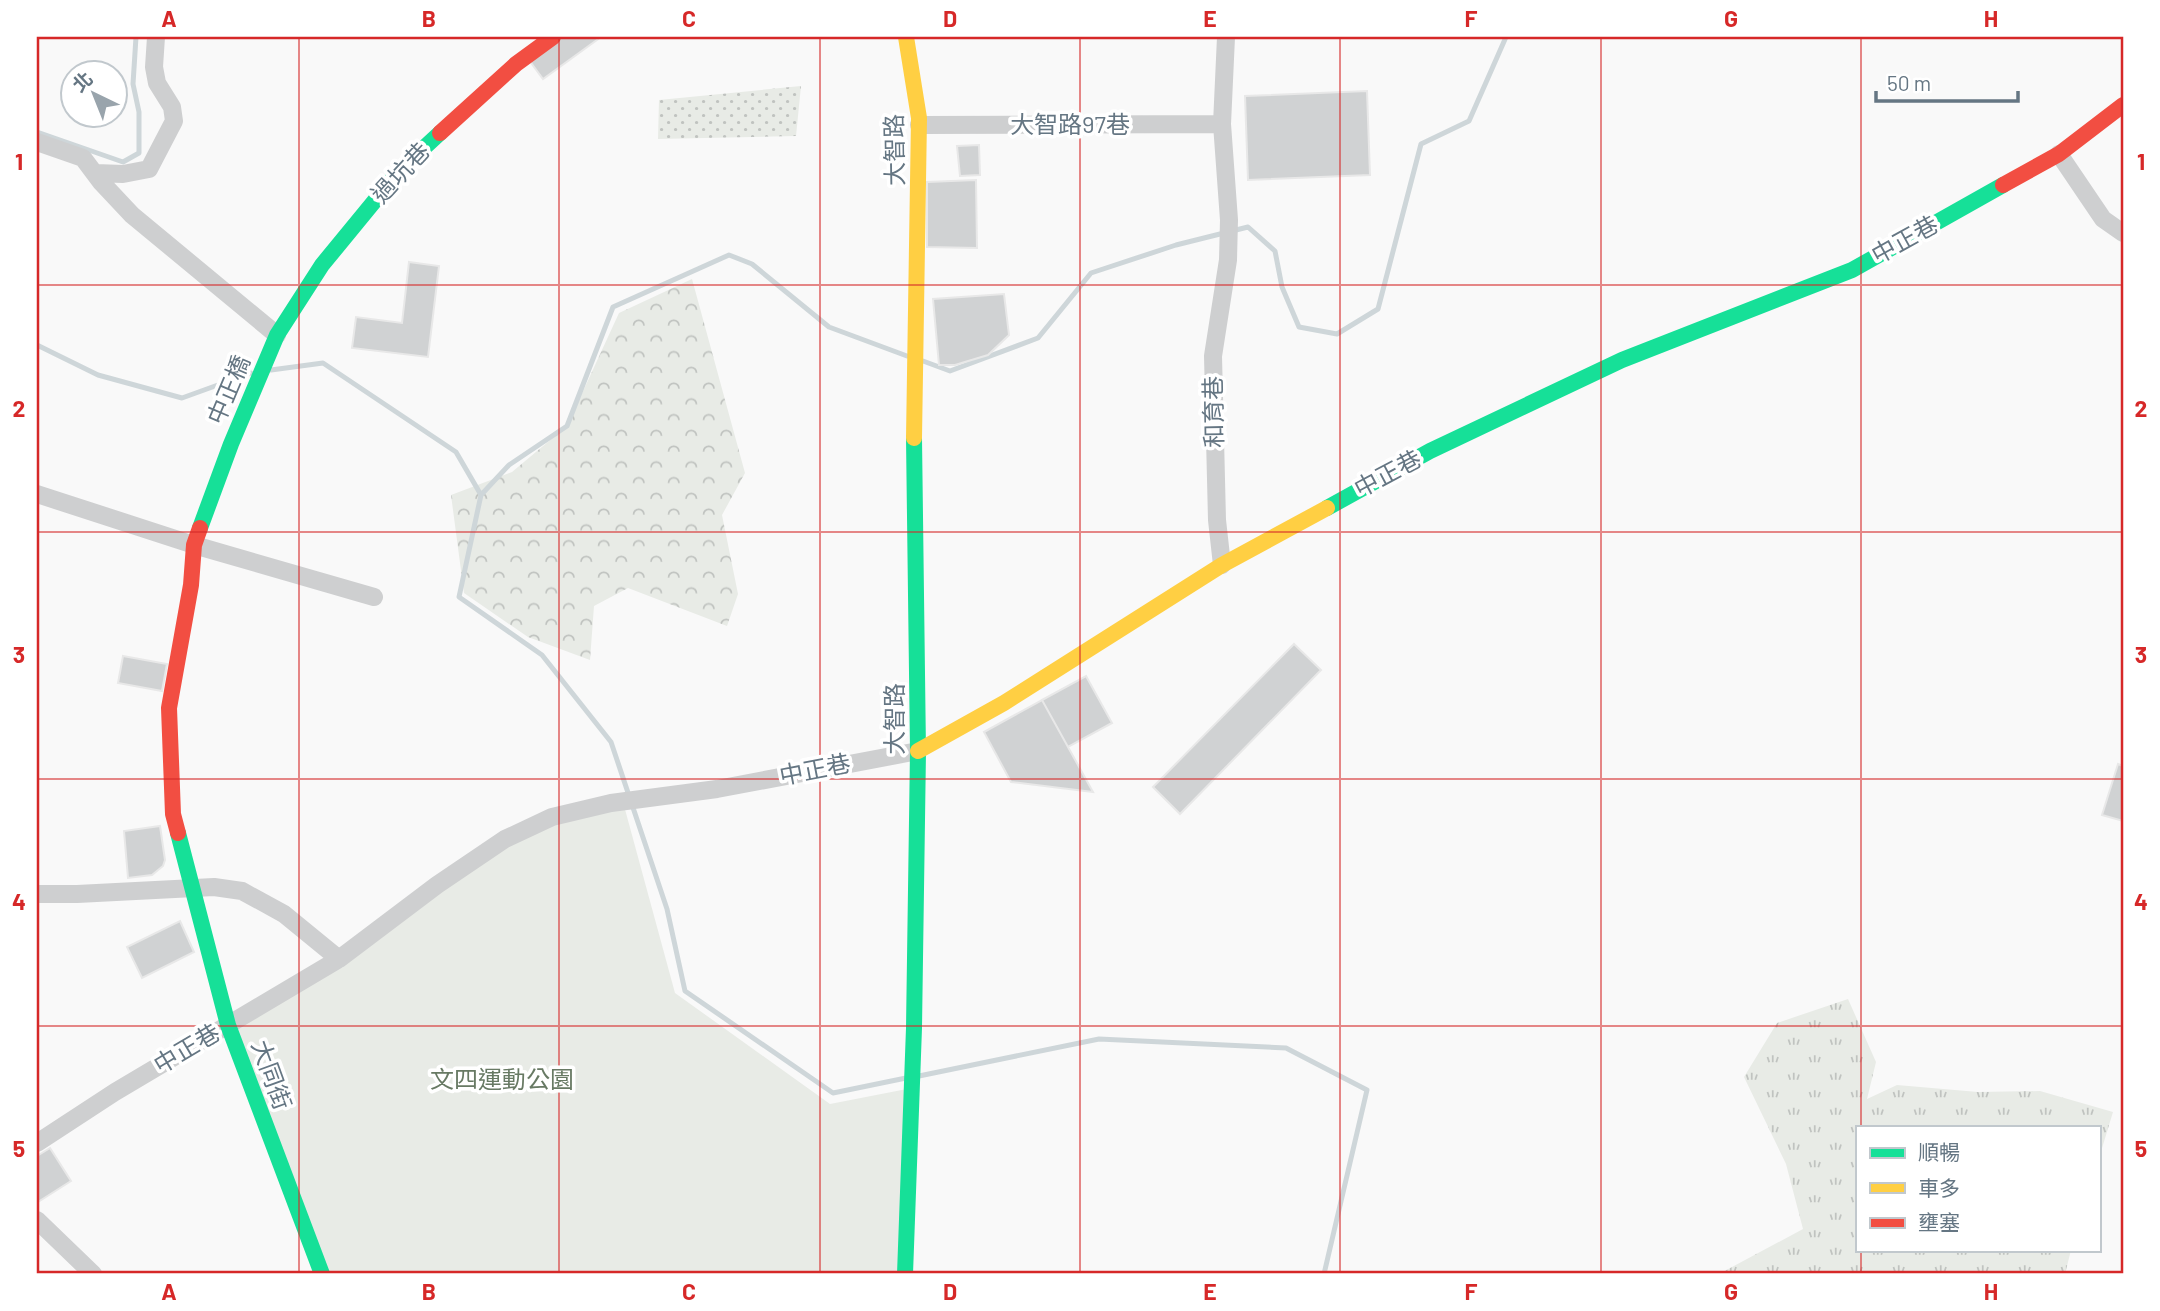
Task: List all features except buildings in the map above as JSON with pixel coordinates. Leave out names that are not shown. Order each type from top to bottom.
[{"type":"street","points":[[95,173],[123,174],[149,169],[174,121],[172,107],[157,83],[154,67],[156,37]]},
{"type":"street","name":"過坑巷","points":[[269,354],[277,335],[322,265],[400,170],[516,64],[554,37]]},
{"type":"street","name":"大智路","points":[[905,1274],[913,1064],[918,751],[915,348],[919,125],[906,37]]},
{"type":"street","points":[[1222,124],[1226,37]]},
{"type":"street","name":"中正巷","points":[[37,1143],[115,1092],[339,959],[437,885],[505,839],[552,817],[623,802],[717,789],[918,751],[1004,703],[1222,565],[1430,451],[1610,366],[1852,270],[2060,154],[2123,105]]},
{"type":"street","name":"大智路97巷","points":[[919,125],[1222,124]]},
{"type":"street","name":"和育巷","points":[[1222,124],[1230,220],[1228,260],[1213,356],[1217,520],[1222,565]]},
{"type":"street","points":[[37,142],[83,158],[132,215],[277,335]]},
{"type":"street","points":[[2060,154],[2103,219],[2123,233]]},
{"type":"street","name":"中正橋","points":[[194,545],[231,443],[269,354]]},
{"type":"street","points":[[37,494],[194,545],[374,597]]},
{"type":"street","points":[[191,887],[173,814],[169,708],[191,585],[194,545]]},
{"type":"street","points":[[37,894],[191,887],[242,891],[284,914],[339,959]]},
{"type":"street","name":"大同街","points":[[191,887],[228,1025],[322,1274]]},
{"type":"street","points":[[37,1220],[93,1274]]},
{"type":"green space","points":[[801,86],[796,136],[658,139],[659,100]]},
{"type":"green space","points":[[692,279],[745,473],[722,515],[738,594],[727,626],[628,588],[594,606],[590,660],[528,637],[464,593],[451,495],[512,472],[567,426],[619,313]]},
{"type":"green space","name":"文四運動公園","points":[[623,802],[675,993],[830,1104],[912,1088],[907,1274],[324,1274],[235,1028],[505,839]]},
{"type":"green space","points":[[1848,999],[1876,1062],[1867,1099],[1897,1085],[1978,1092],[2040,1091],[2113,1112],[2100,1155],[2100,1126],[1856,1126],[1856,1252],[2070,1252],[2065,1274],[1719,1274],[1803,1229],[1786,1164],[1744,1077],[1777,1023]]},
{"type":"waterway","points":[[37,132],[123,162],[139,153],[139,112],[133,84],[136,37]]},
{"type":"waterway","points":[[923,361],[950,371],[1038,338],[1091,273],[1176,245],[1248,227],[1275,251],[1282,287],[1299,327],[1337,334],[1378,309],[1421,144],[1469,121],[1506,37]]},
{"type":"waterway","points":[[481,495],[509,465],[567,426],[613,307],[729,255],[752,264],[829,327],[907,356]]},
{"type":"waterway","points":[[37,345],[98,375],[182,398],[251,373]]},
{"type":"waterway","points":[[271,370],[323,363],[456,452],[481,495],[459,597],[542,655],[611,742],[667,909],[685,991],[833,1093],[906,1078]]},
{"type":"waterway","points":[[919,1076],[1099,1039],[1286,1048],[1367,1090],[1324,1274]]},
{"type":"traffic: fast","points":[[200,528],[231,444],[277,335],[322,265],[400,170],[440,133]]},
{"type":"traffic: fast","points":[[1327,508],[1430,451],[1622,360],[1852,270],[2003,185]]},
{"type":"traffic: fast","points":[[905,1274],[914,1028],[918,751],[914,438]]},
{"type":"traffic: fast","points":[[178,833],[228,1025],[322,1274]]},
{"type":"traffic: slow","points":[[906,37],[919,118],[914,438]]},
{"type":"traffic: slow","points":[[918,751],[1004,703],[1222,565],[1327,508]]},
{"type":"traffic: jam","points":[[440,133],[516,64],[553,37]]},
{"type":"traffic: jam","points":[[2003,185],[2059,154],[2123,105]]},
{"type":"traffic: jam","points":[[178,833],[173,814],[169,708],[191,585],[194,545],[200,528]]}]
